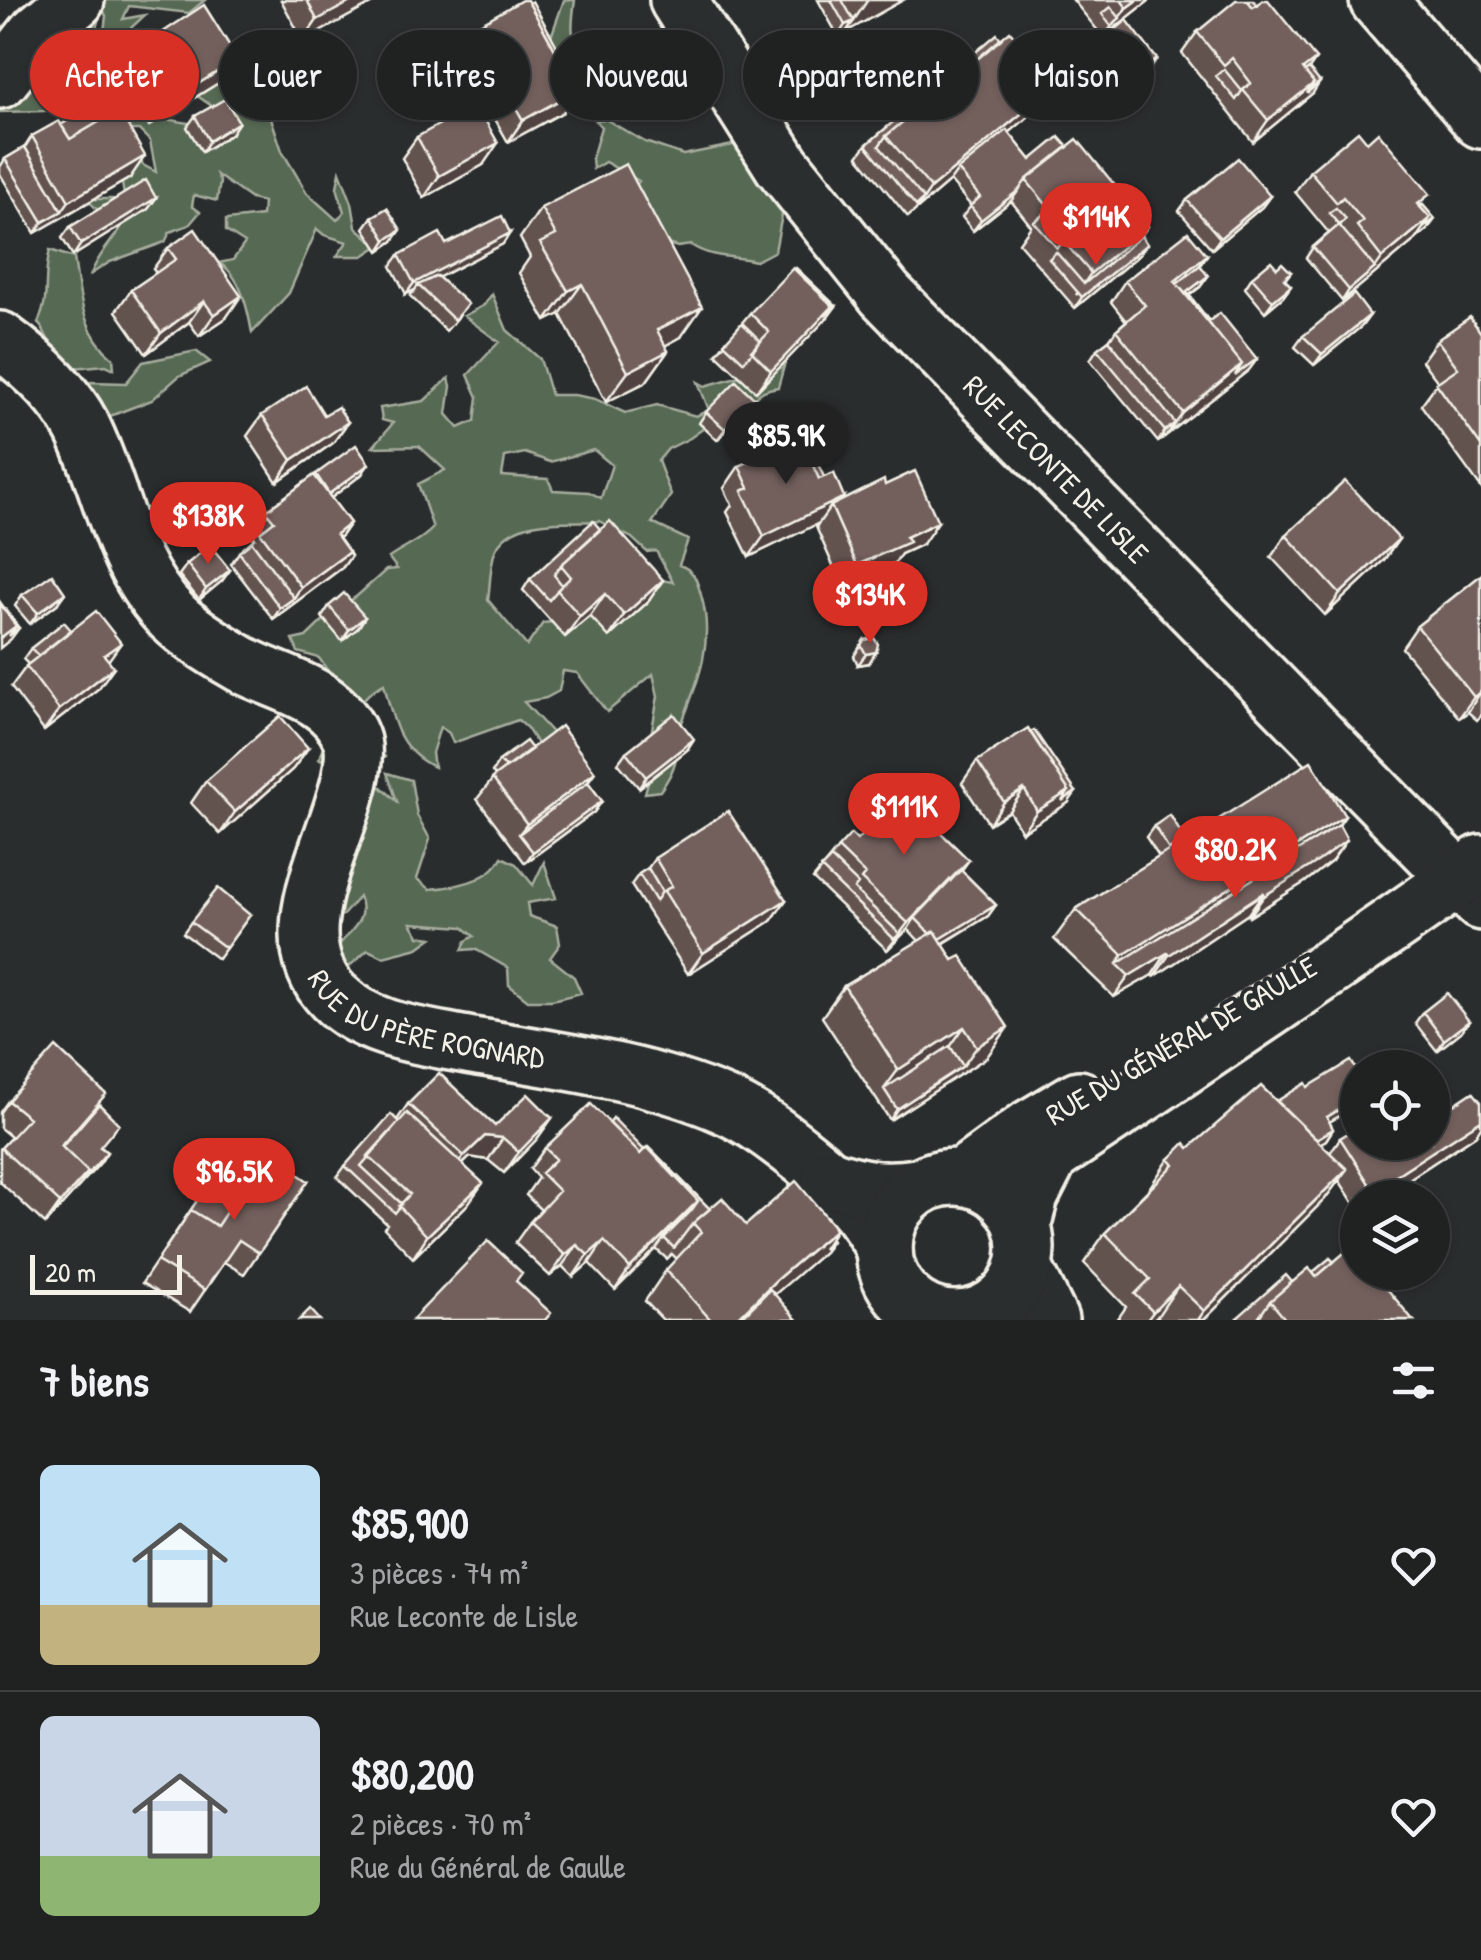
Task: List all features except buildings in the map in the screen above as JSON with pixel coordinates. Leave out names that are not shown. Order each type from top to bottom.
[{"type":"street","points":[[0,80],[38,31],[76,0]]},
{"type":"street","name":"RUE LECONTE DE LISLE","points":[[678,0],[782,166],[885,294],[1473,881]]},
{"type":"street","points":[[1378,0],[1481,120]]},
{"type":"street","name":"RUE DU PÈRE ROGNARD","points":[[0,340],[46,377],[82,426],[133,564],[174,618],[242,664],[314,696],[336,716],[352,740],[353,766],[347,798],[310,901],[315,970],[333,996],[360,1016],[401,1032],[658,1080],[728,1106],[786,1143],[830,1178],[873,1228],[884,1280]]},
{"type":"street","name":"RUE DU GÉNÉRAL DE GAULLE","points":[[941,1181],[1308,965],[1473,881]]},
{"type":"street","name":"RUE DU GÉNÉRAL DE GAULLE","points":[[1024,1246],[1030,1196],[1051,1155],[1316,980],[1404,915]]},
{"type":"street","name":"RUE DU PÈRE ROGNARD","points":[[830,1178],[864,1190],[889,1191],[941,1181]]},
{"type":"street","points":[[1024,1246],[1014,1288],[999,1305],[964,1319],[927,1314],[884,1280],[886,1231],[893,1214],[941,1181],[983,1181],[1014,1206],[1050,1320]]},
{"type":"green space","points":[[66,0],[205,0],[189,13],[129,6],[123,19],[145,15],[129,30],[104,30],[103,9],[96,30],[61,30]]},
{"type":"green space","points":[[564,0],[575,0],[572,30],[553,30]]},
{"type":"green space","points":[[3,26],[30,50],[30,111],[0,112],[0,31]]},
{"type":"green space","points":[[219,69],[219,111],[199,97],[199,91]]},
{"type":"green space","points":[[219,111],[219,120],[272,120],[282,151],[307,193],[337,220],[344,212],[337,187],[340,172],[356,227],[378,246],[363,256],[337,256],[347,242],[317,229],[289,293],[252,333],[238,284],[219,263],[233,260],[245,243],[226,231],[226,220],[262,216],[263,202],[251,199],[217,175],[217,201],[194,195],[192,206],[200,212],[189,225],[170,232],[165,242],[110,262],[91,274],[125,221],[109,222],[87,199],[113,199],[126,206],[120,172],[138,156],[143,165],[156,172],[150,141],[139,130],[125,130],[135,120],[199,125]]},
{"type":"green space","points":[[595,120],[607,120],[645,142],[683,155],[738,144],[783,210],[775,251],[756,261],[647,239],[628,194],[639,181],[605,162],[593,169],[592,158],[601,127]]},
{"type":"green space","points":[[50,250],[74,258],[89,325],[113,358],[114,369],[106,365],[62,369],[38,323]]},
{"type":"green space","points":[[492,294],[507,330],[540,359],[551,395],[595,399],[625,413],[657,405],[696,416],[709,410],[698,382],[705,386],[751,373],[788,352],[778,387],[755,398],[742,434],[731,409],[668,449],[658,461],[671,495],[652,523],[688,540],[679,565],[689,570],[696,581],[706,629],[698,677],[681,725],[665,720],[676,757],[660,791],[645,793],[654,760],[650,741],[658,696],[653,674],[607,712],[577,673],[563,671],[559,691],[524,702],[558,739],[551,766],[518,720],[453,743],[449,733],[440,727],[432,753],[434,767],[404,742],[384,684],[362,702],[353,747],[386,757],[346,763],[319,759],[328,732],[316,669],[326,668],[319,658],[298,652],[293,640],[306,637],[386,570],[397,569],[389,558],[433,528],[418,484],[445,470],[419,446],[373,447],[393,423],[382,420],[380,408],[424,401],[449,378],[447,414],[459,428],[475,421],[478,397],[468,375],[499,342],[464,316],[484,305]],"holes":[[[594,450],[612,465],[601,498],[589,492],[553,490],[548,479],[502,476],[505,457],[525,453],[550,462]],[[599,521],[632,538],[647,552],[656,551],[673,582],[661,580],[600,617],[543,623],[527,646],[488,600],[495,551],[503,539],[527,526]]]},
{"type":"green space","points":[[196,351],[210,362],[179,376],[152,400],[110,416],[87,403],[79,387],[91,382],[126,383],[143,362]]},
{"type":"green space","points":[[364,772],[397,801],[387,773],[411,780],[417,815],[430,839],[417,879],[430,889],[481,877],[502,857],[516,864],[533,885],[544,862],[556,898],[527,903],[529,916],[557,926],[560,944],[550,958],[574,977],[581,993],[552,1000],[528,1000],[509,985],[508,968],[475,949],[462,950],[474,936],[463,927],[411,923],[419,936],[432,938],[418,948],[383,957],[368,950],[326,987],[330,957],[361,914],[359,897],[343,915],[329,920],[360,811],[369,818],[373,804]]}]
